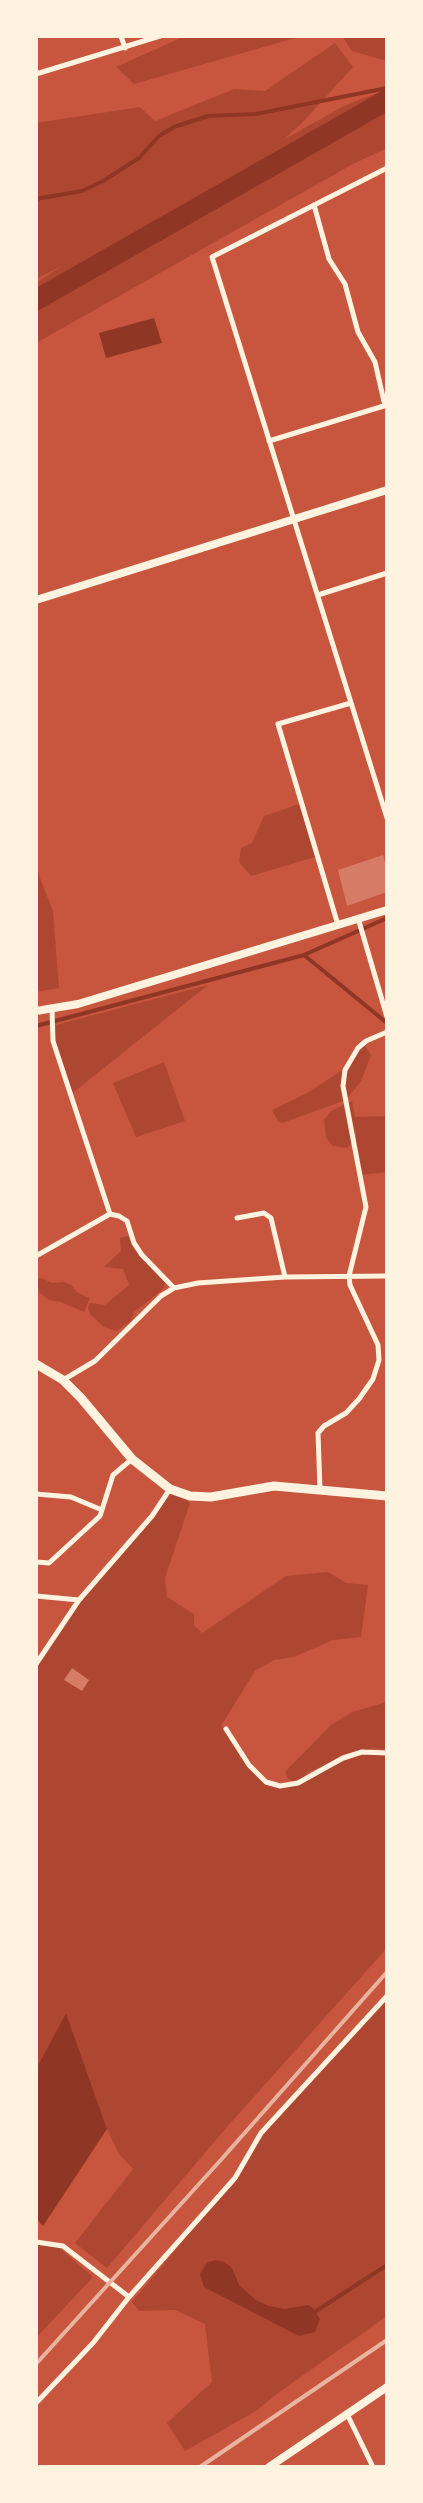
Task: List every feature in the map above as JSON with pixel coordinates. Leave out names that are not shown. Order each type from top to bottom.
[{"type":"main road","points":[[36,1364],[63,1380],[81,1398],[132,1459],[170,1489],[190,1496],[211,1497],[274,1486],[387,1496]]},
{"type":"street","points":[[121,36],[124,48]]},
{"type":"street","points":[[36,74],[160,36]]},
{"type":"street","points":[[387,168],[212,257],[387,818]]},
{"type":"street","points":[[268,441],[386,406],[375,362],[358,332],[345,284],[329,260],[314,205]]},
{"type":"street","points":[[36,600],[387,490]]},
{"type":"street","points":[[318,594],[387,573]]},
{"type":"street","points":[[338,925],[278,724],[351,703]]},
{"type":"street","points":[[36,1012],[78,1004],[387,910]]},
{"type":"street","points":[[358,918],[387,1018]]},
{"type":"street","points":[[52,1010],[53,1041],[110,1214]]},
{"type":"street","points":[[320,1489],[318,1433],[324,1426],[346,1413],[359,1399],[373,1379],[379,1360],[378,1346],[350,1285],[349,1276],[366,1207],[343,1086],[345,1070],[358,1048],[366,1041],[387,1032]]},
{"type":"street","points":[[237,1218],[264,1213],[271,1218],[285,1277]]},
{"type":"street","points":[[36,1256],[110,1214],[120,1216],[127,1221],[134,1244],[142,1255],[174,1288]]},
{"type":"street","points":[[63,1380],[95,1361],[161,1296],[174,1288],[198,1283],[285,1277],[387,1276]]},
{"type":"street","points":[[36,1562],[49,1563],[100,1516],[113,1475],[132,1459]]},
{"type":"street","points":[[36,1664],[79,1600],[152,1516],[170,1489]]},
{"type":"street","points":[[36,1494],[71,1497],[102,1510]]},
{"type":"street","points":[[36,1596],[79,1600]]},
{"type":"street","points":[[226,1729],[249,1765],[266,1782],[280,1786],[298,1783],[343,1758],[362,1752],[387,1752]]},
{"type":"street","points":[[36,2403],[92,2344],[129,2298],[235,2178],[261,2133],[387,1996]]},
{"type":"street","points":[[36,2242],[63,2246],[129,2298]]},
{"type":"street","points":[[269,2467],[387,2387]]},
{"type":"street","points":[[347,2414],[373,2467]]},
{"type":"shaded area","points":[[185,36],[302,36],[134,84],[116,67]]},
{"type":"shaded area","points":[[342,36],[387,36],[387,61],[352,51]]},
{"type":"shaded area","points":[[335,43],[353,67],[301,124],[283,140],[344,106],[387,89],[387,148],[351,165],[36,343],[36,283],[62,266],[36,279],[36,123],[140,107],[155,121],[234,89],[265,91]]},
{"type":"shaded area","points":[[154,318],[162,343],[106,358],[99,333]]},
{"type":"shaded area","points":[[302,803],[318,856],[251,876],[239,862],[241,848],[252,843],[264,816]]},
{"type":"shaded area","points":[[36,868],[53,911],[59,988],[36,992]]},
{"type":"shaded area","points":[[208,985],[70,1095],[53,1041],[52,1026]]},
{"type":"shaded area","points":[[363,1043],[371,1055],[361,1081],[346,1100],[282,1123],[278,1121],[272,1110],[307,1093],[346,1068]]},
{"type":"shaded area","points":[[164,1062],[185,1121],[136,1137],[113,1083]]},
{"type":"shaded area","points":[[352,1101],[355,1117],[387,1116],[387,1172],[360,1175],[356,1154],[356,1125],[354,1141],[347,1148],[333,1146],[326,1138],[324,1120],[331,1111]]},
{"type":"shaded area","points":[[128,1236],[146,1260],[167,1280],[162,1290],[134,1312],[131,1321],[116,1331],[104,1327],[90,1314],[88,1308],[90,1303],[105,1305],[129,1285],[123,1269],[104,1267],[121,1251],[120,1238]]},
{"type":"shaded area","points":[[42,1278],[52,1283],[64,1282],[71,1285],[78,1293],[90,1298],[84,1312],[61,1302],[49,1300],[39,1292],[36,1279]]},
{"type":"shaded area","points":[[175,1490],[190,1503],[165,1578],[167,1597],[194,1614],[194,1625],[202,1633],[286,1576],[328,1572],[346,1583],[368,1585],[361,1637],[333,1640],[294,1657],[274,1660],[255,1671],[221,1726],[266,1782],[290,1785],[295,1782],[288,1779],[285,1772],[331,1725],[352,1712],[387,1702],[387,1750],[373,1748],[352,1755],[308,1772],[302,1779],[366,1752],[387,1754],[387,1948],[226,2128],[107,2268],[75,2243],[133,2169],[119,2154],[107,2129],[66,2013],[36,2069],[36,1662],[79,1600],[162,1501]]},
{"type":"shaded area","points":[[387,1996],[387,2316],[278,2393],[256,2411],[185,2451],[167,2423],[212,2382],[205,2324],[175,2310],[139,2311],[132,2302],[235,2178],[274,2119]]},
{"type":"shaded area","points":[[66,2013],[107,2129],[43,2226],[36,2218],[36,2069]]},
{"type":"shaded area","points":[[36,2242],[56,2245],[93,2277],[36,2338]]},
{"type":"shaded area","points":[[215,2260],[224,2262],[232,2268],[239,2285],[256,2300],[269,2306],[285,2309],[308,2305],[312,2307],[320,2319],[315,2332],[299,2336],[204,2287],[200,2274],[207,2263]]},
{"type":"building","points":[[383,855],[387,870],[387,892],[347,906],[338,870]]},
{"type":"building","points":[[72,1668],[89,1680],[82,1691],[64,1680]]},
{"type":"waterway","points":[[36,199],[82,191],[103,181],[139,158],[159,136],[174,127],[208,116],[256,114],[387,88]]},
{"type":"waterway","points":[[36,300],[387,100]]},
{"type":"waterway","points":[[36,1026],[304,955],[387,918]]},
{"type":"waterway","points":[[304,955],[387,1023]]},
{"type":"waterway","points":[[313,2313],[387,2265]]},
{"type":"railway","points":[[36,2364],[219,2162],[387,1972]]},
{"type":"railway","points":[[200,2467],[387,2340]]}]
